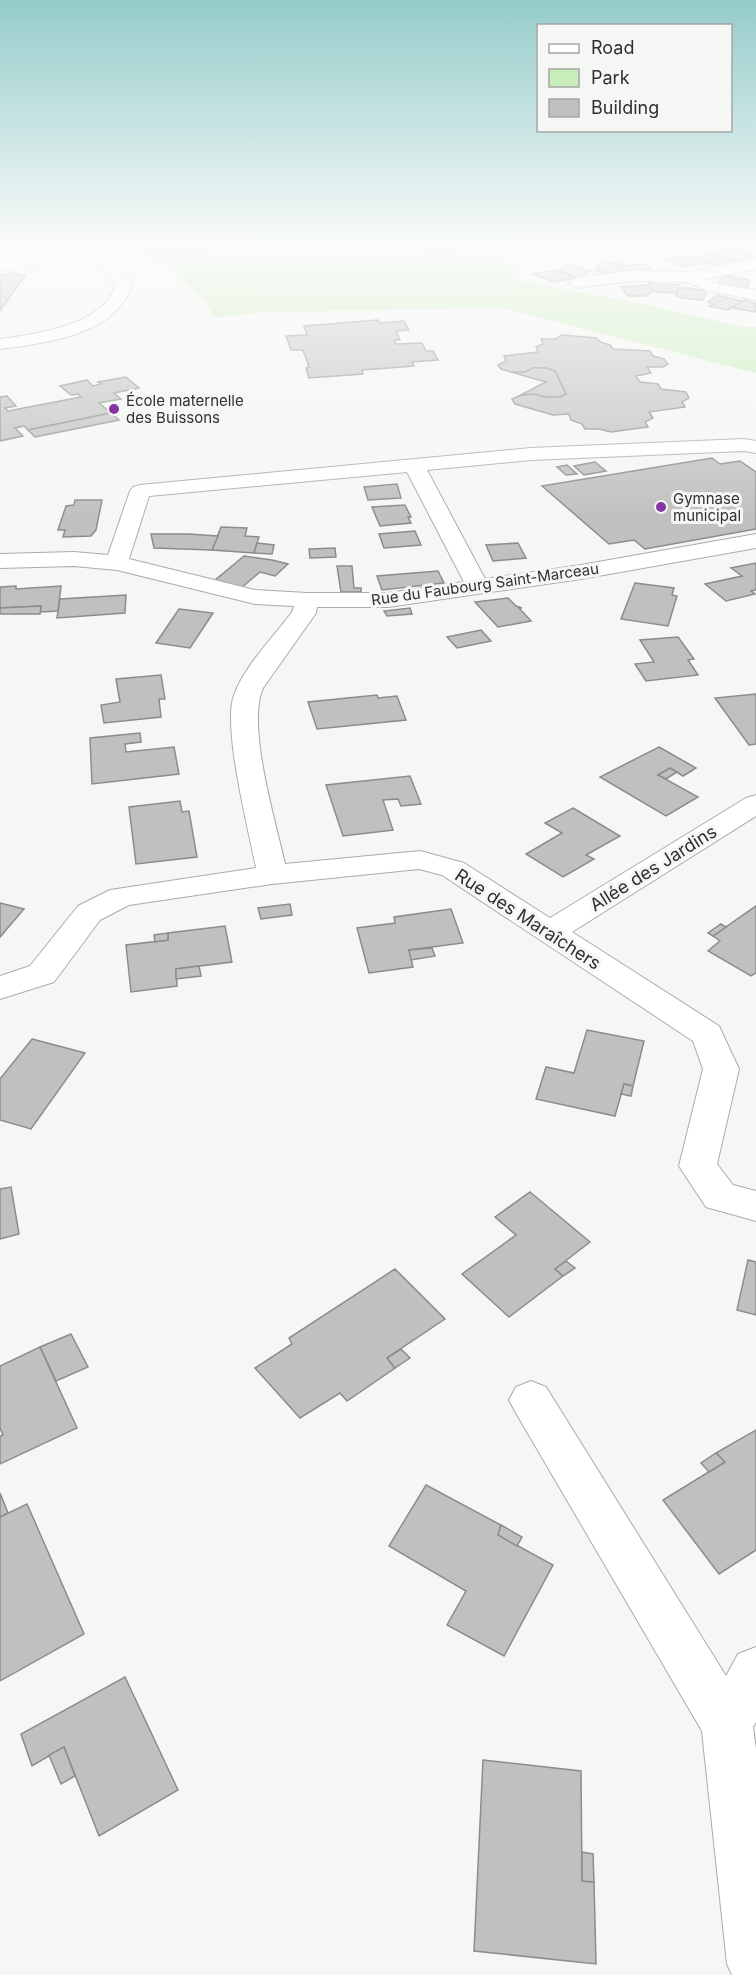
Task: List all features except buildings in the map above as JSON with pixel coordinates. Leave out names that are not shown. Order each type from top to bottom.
[{"type":"street","points":[[0,344],[36,337]]},
{"type":"street","points":[[117,563],[141,491],[531,454],[744,445],[756,447]]},
{"type":"street","points":[[414,465],[478,587]]},
{"type":"street","name":"Rue du Faubourg Saint-Marceau","points":[[0,561],[74,559],[117,563],[255,597],[307,600],[388,600],[756,542]]},
{"type":"street","points":[[272,875],[244,725],[246,698],[256,680],[304,613],[307,600]]},
{"type":"street","name":"Allée des Jardins","points":[[549,932],[756,804]]},
{"type":"street","name":"Rue des Maraîchers","points":[[0,988],[42,974],[89,913],[120,897],[272,875],[420,860],[453,869],[707,1034],[722,1070],[698,1166],[720,1197],[756,1206]]},
{"type":"street","points":[[531,1400],[727,1724],[756,1964]]},
{"type":"street","points":[[727,1724],[756,1672]]},
{"type":"green space","points":[[617,337],[756,337],[756,373]]},
{"type":"place","name":"École maternelle des Buissons","points":[[114,409]]},
{"type":"place","name":"Gymnase municipal","points":[[661,507]]}]
